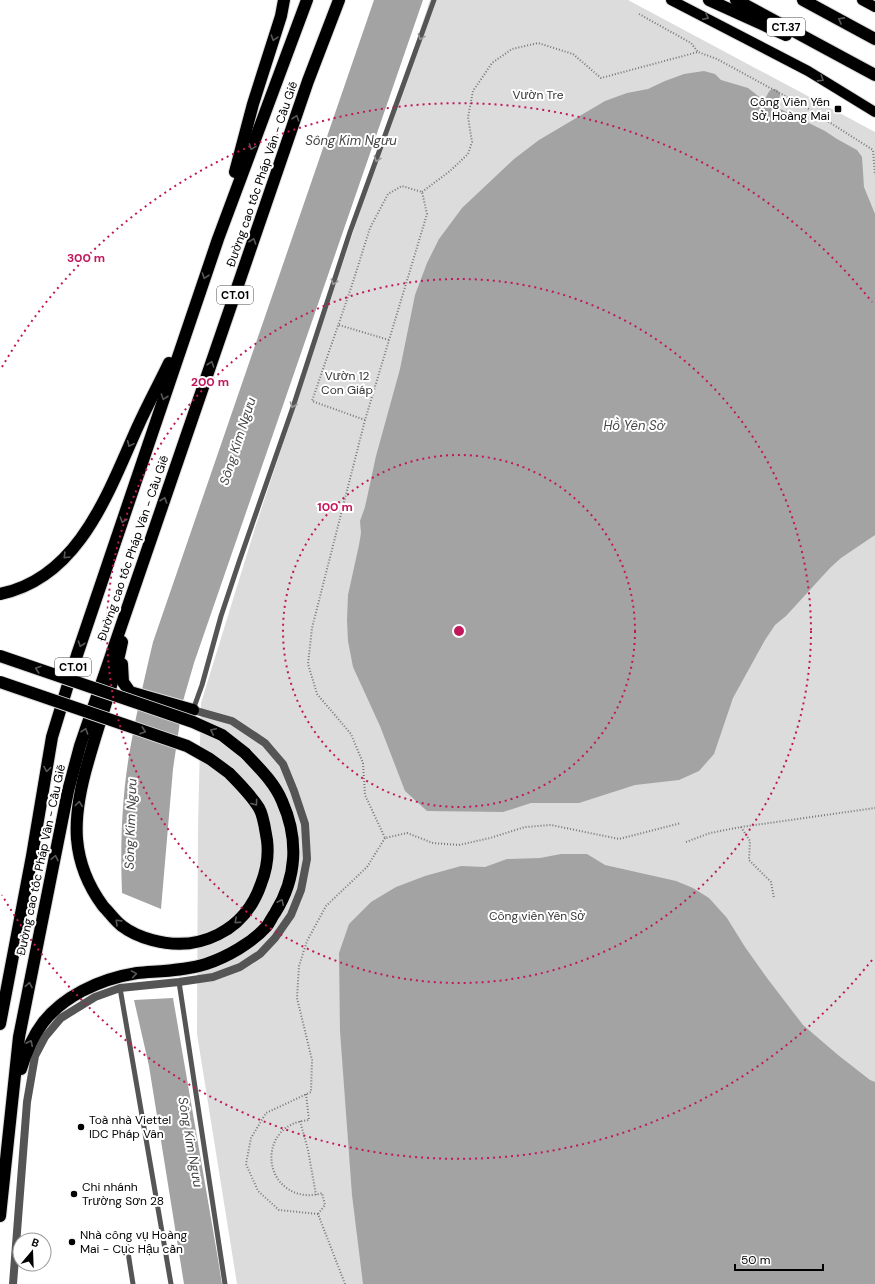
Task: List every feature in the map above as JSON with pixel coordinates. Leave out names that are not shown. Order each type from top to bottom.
[{"type":"highway","points":[[218,239],[253,104],[281,16],[284,0]]},
{"type":"highway","name":"Đường cao tốc Pháp Vân - Cầu Giẽ","points":[[0,1024],[32,856],[52,736],[77,655],[218,239],[308,0]]},
{"type":"highway","name":"Đường cao tốc Pháp Vân - Cầu Giẽ","points":[[0,1216],[19,1036],[68,791],[80,746],[308,81],[339,0]]},
{"type":"highway","points":[[709,0],[799,41],[835,53]]},
{"type":"highway","name":"CT.37","points":[[736,0],[875,74]]},
{"type":"highway","name":"CT.37","points":[[803,0],[875,39]]},
{"type":"highway","points":[[0,594],[25,586],[47,574],[84,536],[114,482],[139,425],[190,321]]},
{"type":"highway","points":[[0,682],[187,746],[210,759],[230,773],[259,808],[265,828],[269,852],[266,871],[258,894],[246,913],[232,926],[216,936],[201,942],[185,944],[163,943],[139,936],[121,926],[95,894],[87,878],[77,839],[79,803],[82,784],[97,731],[116,670],[133,590]]},
{"type":"highway","points":[[122,644],[123,682],[130,692],[189,708]]},
{"type":"highway","points":[[0,656],[193,722],[222,736],[245,753],[267,776],[282,800],[290,823],[295,851],[291,878],[281,903],[267,926],[248,942],[206,964],[184,969],[135,974],[114,978],[99,983],[66,1000],[52,1011],[31,1040],[25,1055],[11,1106]]},
{"type":"main road","points":[[671,0],[808,71],[875,112]]},
{"type":"main road","points":[[862,0],[875,7]]},
{"type":"street","points":[[13,1284],[27,1102],[35,1056],[45,1037],[61,1018],[95,997],[120,988],[213,977],[240,967],[260,954],[275,938],[291,915],[301,890],[307,859],[305,824],[283,764],[265,743],[232,721],[189,708]]},
{"type":"lane","points":[[189,708],[202,685],[220,616],[293,407],[350,232],[434,0]]},
{"type":"lane","points":[[179,982],[225,1284]]},
{"type":"lane","points":[[120,988],[171,1284]]},
{"type":"lane","points":[[127,1246],[133,1284]]},
{"type":"path","points":[[639,14],[691,43],[698,52],[717,59],[808,108],[872,150],[875,175]]},
{"type":"path","points":[[422,192],[450,171],[468,154],[472,142],[468,117],[473,91],[492,63],[512,49],[538,43],[573,54],[601,78],[698,52]]},
{"type":"path","points":[[365,420],[312,401],[339,325],[370,228],[388,194],[402,186],[422,192]]},
{"type":"path","points":[[385,838],[365,794],[363,763],[351,734],[317,694],[308,664],[312,628],[365,420],[427,214],[422,192]]},
{"type":"path","points":[[339,325],[389,340]]},
{"type":"path","points":[[686,842],[710,833],[741,827],[875,808]]},
{"type":"path","points":[[318,1214],[279,1210],[258,1191],[246,1164],[251,1138],[266,1113],[311,1092],[312,1060],[297,998],[298,966],[307,941],[326,906],[367,867],[385,838],[407,833],[433,843],[460,845],[525,827],[551,825],[619,839],[681,823]]},
{"type":"path","points":[[741,827],[750,841],[749,860],[771,882],[774,898]]},
{"type":"path","points":[[306,1094],[309,1120],[300,1121],[288,1126],[279,1135],[273,1146],[271,1159],[273,1172],[281,1183],[290,1191],[302,1195],[316,1195],[322,1193],[325,1205],[318,1214]]},
{"type":"path","points":[[300,1121],[308,1150],[316,1195]]},
{"type":"path","points":[[318,1214],[345,1284]]},
{"type":"green space","name":"Công viên Yên Sở","points":[[430,0],[628,0],[875,132],[875,1284],[237,1284],[197,1034],[198,826],[201,703],[256,525]]},
{"type":"water","name":"Sông Kim Ngưu","points":[[374,0],[423,0],[194,663],[183,701],[173,769],[161,909],[122,893],[121,855],[124,799],[128,762],[141,693],[153,642]]},
{"type":"water","name":"Hồ Yên Sở","points":[[704,71],[715,74],[721,80],[748,88],[766,102],[825,131],[857,150],[862,157],[864,187],[875,214],[875,535],[841,558],[786,616],[775,625],[733,698],[714,754],[699,771],[679,780],[635,785],[579,803],[531,803],[503,812],[427,811],[405,791],[380,726],[353,667],[348,641],[347,620],[348,595],[361,533],[360,521],[365,507],[376,456],[400,369],[415,295],[427,263],[439,239],[462,208],[514,159],[539,140],[605,101],[627,93],[648,89],[684,74]]},
{"type":"water","points":[[561,854],[587,854],[605,865],[676,881],[693,888],[709,898],[727,918],[767,978],[803,1025],[838,1055],[870,1080],[875,1082],[875,1284],[363,1284],[352,1195],[340,1031],[339,953],[349,924],[371,902],[396,887],[425,876],[461,866],[485,867],[507,859],[540,858]]},
{"type":"water","points":[[173,998],[222,1284],[184,1284],[149,1066],[134,1000]]},
{"type":"waterway","points":[[769,104],[774,95]]},
{"type":"place","name":"Công Viên Yên Sở, Hoàng Mai","points":[[838,109]]},
{"type":"place","name":"Toà nhà Viettel IDC Pháp Vân","points":[[81,1127]]},
{"type":"place","name":"Chi nhánh Trường Sơn 28","points":[[74,1194]]},
{"type":"place","name":"Nhà công vụ Hoàng Mai - Cục Hậu cần","points":[[72,1242]]},
{"type":"park label","name":"Vườn Tre","points":[[538,95]]},
{"type":"park label","name":"Vườn 12 Con Giáp","points":[[347,383]]}]
